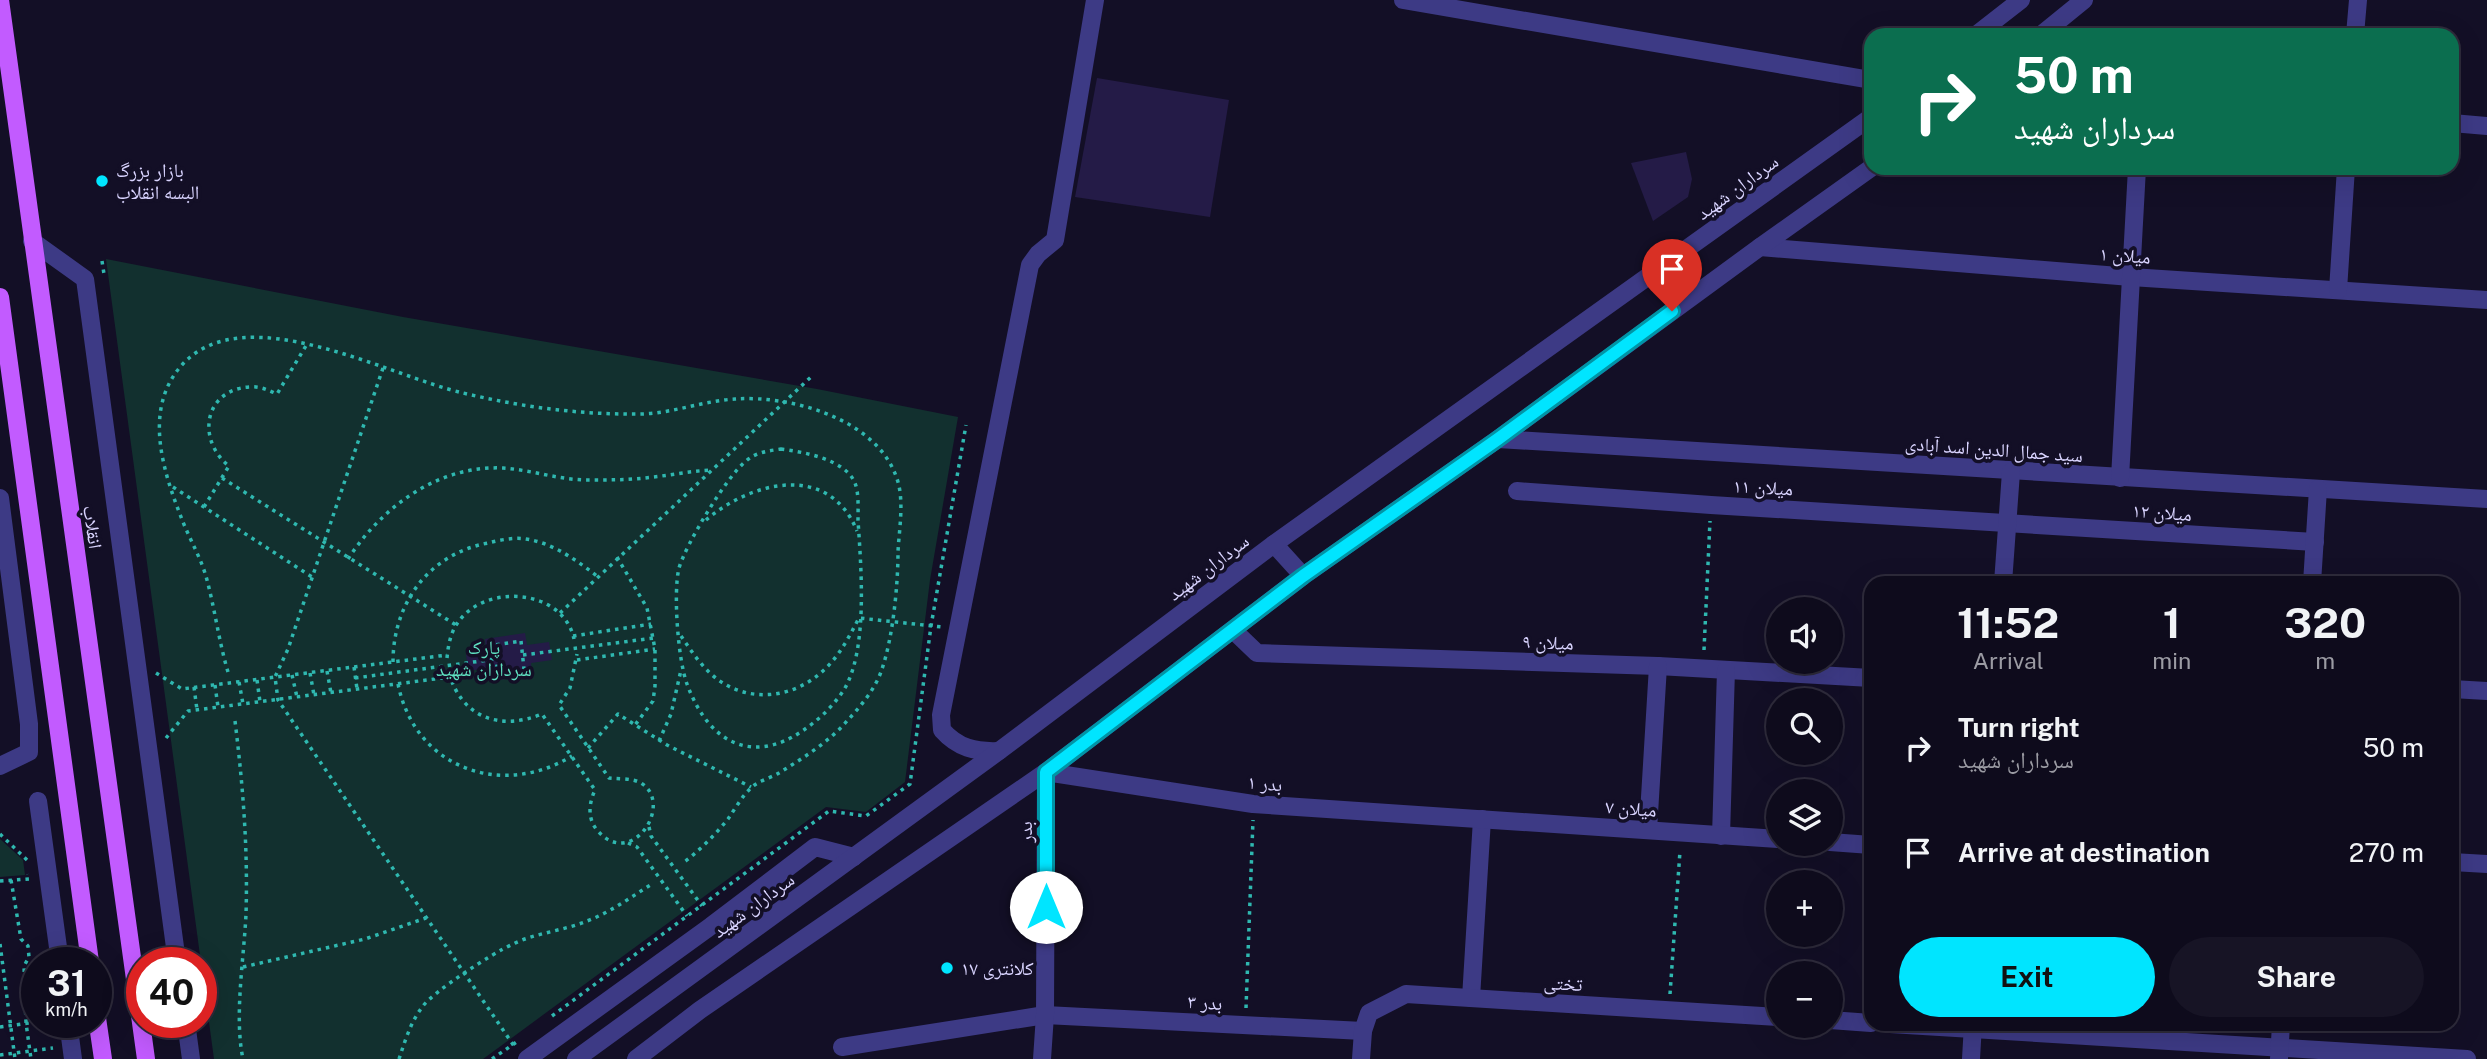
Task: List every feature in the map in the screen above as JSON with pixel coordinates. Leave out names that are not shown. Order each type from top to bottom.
[{"type":"main road","name":"انقلاب","points":[[0,0],[146,1059]]},
{"type":"main road","points":[[0,297],[88,947]]},
{"type":"main road","points":[[100,1038],[103,1059]]},
{"type":"street","points":[[999,751],[973,751],[953,742],[942,730],[941,715],[1030,265],[1038,254],[1055,240],[1095,0]]},
{"type":"street","points":[[1403,0],[1864,79]]},
{"type":"street","points":[[1985,28],[2021,0]]},
{"type":"street","points":[[2050,28],[2084,0]]},
{"type":"street","points":[[2356,28],[2358,0]]},
{"type":"street","name":"سرداران شهید","points":[[576,1059],[999,751],[1274,544],[1864,124]]},
{"type":"street","points":[[2459,124],[2487,126]]},
{"type":"street","points":[[636,1059],[700,1010],[1046,772],[1303,576],[1498,439],[1864,173]]},
{"type":"street","points":[[2120,478],[2137,175]]},
{"type":"street","points":[[2338,290],[2346,175]]},
{"type":"street","points":[[32,241],[85,279],[175,947]]},
{"type":"street","name":"میلان ۱","points":[[1760,247],[2131,277],[2487,300]]},
{"type":"street","name":"سید جمال الدین اسد آبادی","points":[[1498,439],[2487,499]]},
{"type":"street","points":[[2003,576],[2011,472]]},
{"type":"street","points":[[2313,576],[2318,489]]},
{"type":"street","name":"میلان ۱۱","points":[[1517,491],[2007,523]]},
{"type":"street","points":[[0,498],[29,724],[29,752],[0,766]]},
{"type":"street","name":"میلان ۱۲","points":[[2007,523],[2315,542]]},
{"type":"street","points":[[1274,544],[1303,576]]},
{"type":"street","name":"میلان ۹","points":[[1233,630],[1257,653],[1658,666],[1864,678]]},
{"type":"street","points":[[1648,830],[1658,666]]},
{"type":"street","points":[[1721,835],[1726,670]]},
{"type":"street","points":[[2459,689],[2487,691]]},
{"type":"street","name":"بدر ۱","points":[[1046,772],[1254,804],[1482,819]]},
{"type":"street","name":"بدر","points":[[1042,1059],[1045,1015],[1046,772]]},
{"type":"street","points":[[38,801],[58,947]]},
{"type":"street","points":[[1471,998],[1482,819]]},
{"type":"street","name":"میلان ۷","points":[[1482,819],[1766,838]]},
{"type":"street","points":[[1843,843],[1864,844]]},
{"type":"street","points":[[522,1055],[700,934],[816,847],[854,857]]},
{"type":"street","points":[[2459,862],[2487,864]]},
{"type":"street","name":"تختی","points":[[1363,1031],[1369,1013],[1406,994],[1766,1016]]},
{"type":"street","name":"بدر ۳","points":[[842,1047],[1045,1015],[1363,1031]]},
{"type":"street","points":[[1843,1021],[1864,1022]]},
{"type":"street","points":[[1361,1059],[1363,1031]]},
{"type":"street","points":[[1971,1059],[1973,1031]]},
{"type":"street","points":[[2030,1031],[2279,1053],[2467,1059]]},
{"type":"street","points":[[2279,1053],[2281,1031]]},
{"type":"street","points":[[188,1038],[191,1059]]},
{"type":"path","points":[[228,672],[207,577],[183,523],[164,464],[159,435],[160,408],[167,384],[183,363],[206,348],[236,338],[269,337],[307,344],[353,356],[441,388],[530,408],[647,414],[730,399],[770,398],[834,416],[860,431],[883,453],[898,482],[898,570],[881,672],[865,700],[851,716],[812,750],[751,787],[719,830],[683,863]]},
{"type":"path","points":[[204,507],[229,466],[213,449],[208,436],[208,422],[213,409],[222,397],[233,390],[260,387],[277,394],[307,344]]},
{"type":"path","points":[[383,368],[288,649],[275,677],[278,700],[512,1045],[522,1055]]},
{"type":"path","points":[[559,613],[813,376]]},
{"type":"path","points":[[542,1023],[829,811],[866,816],[910,784],[932,626],[966,425]]},
{"type":"path","points":[[781,449],[807,452],[827,460],[846,472],[855,483],[859,537],[861,579],[855,661],[844,689],[819,719],[801,733],[773,746],[761,748],[742,745],[724,738],[700,714],[684,677],[676,596],[679,570],[691,538],[730,478],[746,461],[759,453],[781,449]]},
{"type":"path","points":[[348,559],[363,537],[399,502],[438,480],[468,471],[504,468],[568,480],[610,480],[711,470]]},
{"type":"path","points":[[222,478],[456,625]]},
{"type":"path","points":[[702,524],[732,500],[746,494],[785,485],[803,486],[836,499],[852,519],[859,537]]},
{"type":"path","points":[[171,486],[312,577]]},
{"type":"path","points":[[1703,669],[1711,505]]},
{"type":"path","points":[[393,662],[397,627],[409,596],[428,572],[443,560],[479,544],[524,538],[548,545],[576,560],[597,576]]},
{"type":"path","points":[[617,557],[647,608],[654,638],[653,701],[635,725]]},
{"type":"path","points":[[136,661],[182,689],[447,657],[456,625],[471,610],[490,600],[512,595],[538,601],[559,613],[573,638],[651,624]]},
{"type":"path","points":[[859,618],[958,629]]},
{"type":"path","points":[[679,634],[700,663],[713,675],[743,693],[762,696],[788,692],[814,678],[836,656],[859,618]]},
{"type":"path","points":[[523,655],[654,638]]},
{"type":"path","points":[[521,641],[524,669],[498,673],[496,659],[494,645],[521,641]]},
{"type":"path","points":[[628,843],[641,836],[649,827],[653,815],[650,793],[642,784],[628,779],[609,778],[559,705],[570,688],[577,657],[655,649]]},
{"type":"path","points":[[355,678],[496,659]]},
{"type":"path","points":[[659,741],[671,715],[683,664]]},
{"type":"path","points":[[354,667],[357,690]]},
{"type":"path","points":[[327,671],[331,693]]},
{"type":"path","points":[[310,673],[314,695]]},
{"type":"path","points":[[292,675],[297,697]]},
{"type":"path","points":[[149,759],[188,711],[357,690],[449,675],[454,691],[471,709],[485,718],[509,722],[542,714],[595,790],[589,812],[594,827],[604,838],[637,847],[700,934]]},
{"type":"path","points":[[257,680],[260,702]]},
{"type":"path","points":[[239,682],[243,704]]},
{"type":"path","points":[[398,684],[407,716],[419,734],[436,752],[457,764],[484,774],[513,776],[554,767],[572,756]]},
{"type":"path","points":[[215,685],[218,707]]},
{"type":"path","points":[[194,687],[197,710]]},
{"type":"path","points":[[588,748],[618,714],[659,741],[751,787]]},
{"type":"path","points":[[235,721],[244,797],[247,863],[240,1016],[243,1059]]},
{"type":"path","points":[[1245,1026],[1254,804]]},
{"type":"path","points":[[649,827],[651,836],[715,923]]},
{"type":"path","points":[[1669,1010],[1681,832]]},
{"type":"path","points":[[0,834],[26,858],[29,878],[0,881]]},
{"type":"path","points":[[11,880],[21,939],[28,947]]},
{"type":"path","points":[[398,1059],[409,1029],[422,1006],[434,994],[511,944],[591,920],[652,884]]},
{"type":"path","points":[[243,968],[365,939],[426,918]]},
{"type":"path","points":[[0,944],[14,1056]]},
{"type":"path","points":[[0,1027],[21,1024]]},
{"type":"path","points":[[492,1059],[522,1037]]},
{"type":"path","points":[[28,1038],[31,1059]]},
{"type":"path","points":[[0,1055],[14,1056],[30,1051],[72,1052]]},
{"type":"green space","name":"پارک سرداران شهید","points":[[106,259],[403,317],[817,389],[958,417],[930,580],[905,782],[866,812],[826,807],[483,1059],[214,1059],[211,1038],[217,1038],[217,947],[199,947]]},
{"type":"green space","points":[[0,839],[23,860],[25,875],[0,877]]},
{"type":"building","points":[[1097,78],[1229,100],[1210,217],[1075,197]]},
{"type":"building","points":[[1686,152],[1692,179],[1688,197],[1653,221],[1631,163]]},
{"type":"building","points":[[525,633],[527,645],[549,642],[552,660],[531,663],[532,675],[491,681],[488,668],[468,671],[466,654],[486,651],[485,639]]},
{"type":"place","name":"بازار بزرگ البسه انقلاب","points":[[102,181]]},
{"type":"place","name":"کلانتری ۱۷","points":[[947,968]]},
{"type":"route","points":[[1046,907],[1046,772],[1303,576],[1498,439],[1672,311]]}]
